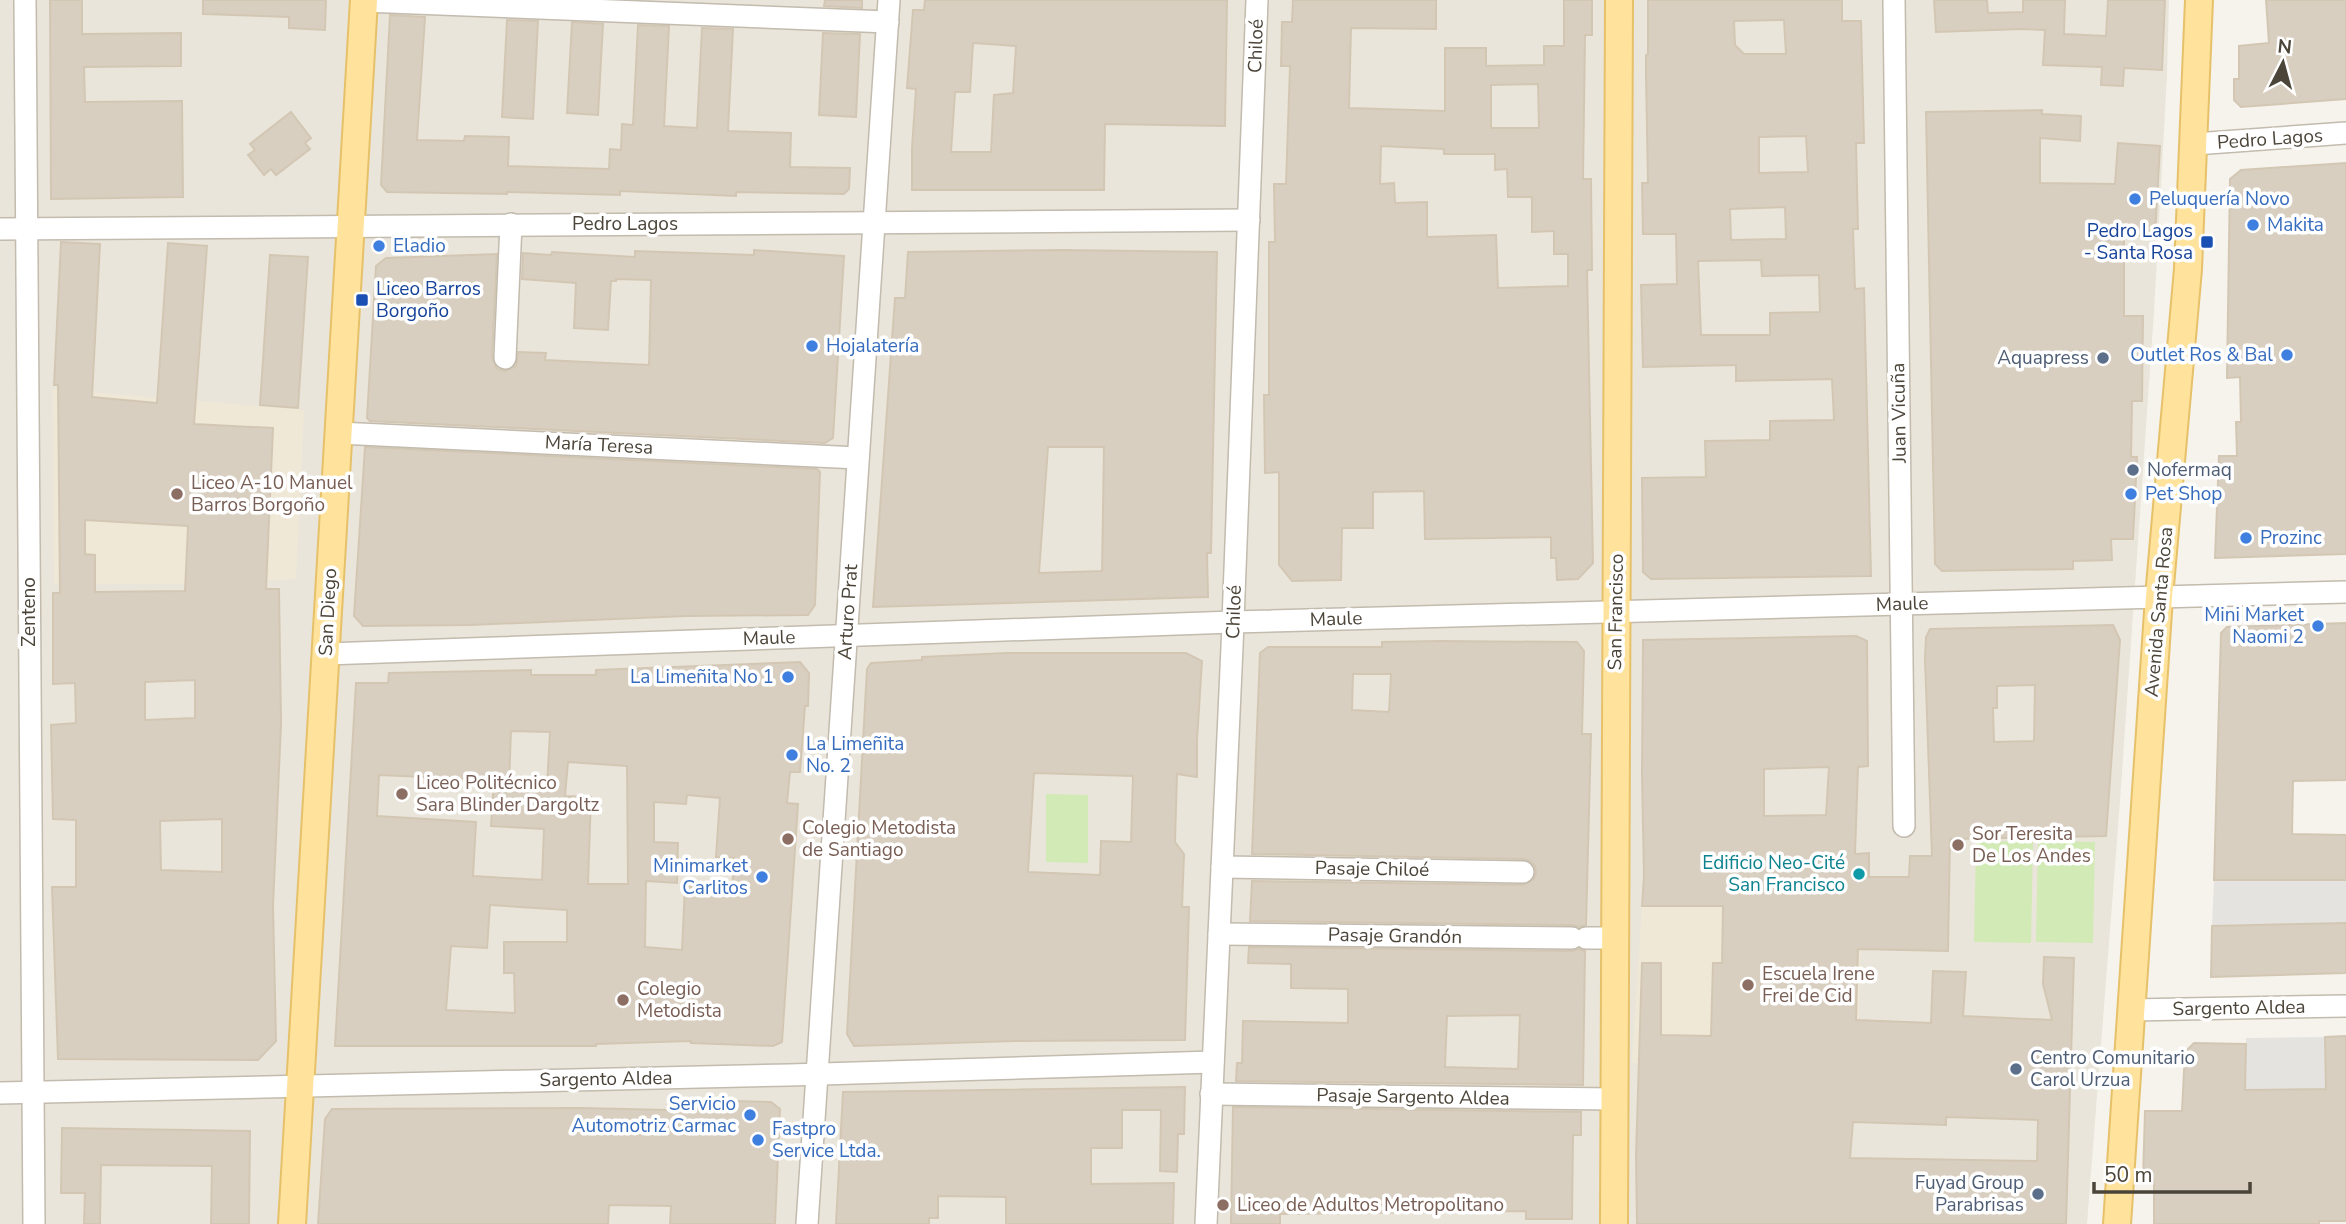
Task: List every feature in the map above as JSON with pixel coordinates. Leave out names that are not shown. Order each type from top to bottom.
[{"type":"main road","name":"San Francisco","points":[[1614,1224],[1619,0]]},
{"type":"main road","name":"Avenida Santa Rosa","points":[[2117,1224],[2159,597],[2183,352],[2199,0]]},
{"type":"main road","name":"San Diego","points":[[292,1224],[364,1]]},
{"type":"street","name":"Zenteno","points":[[25,0],[34,1224]]},
{"type":"street","name":"Arturo Prat","points":[[807,1224],[889,0]]},
{"type":"street","name":"Chiloé","points":[[1206,1224],[1257,0]]},
{"type":"street","name":"Juan Vicuña","points":[[1894,0],[1904,827]]},
{"type":"street","points":[[364,1],[888,22]]},
{"type":"street","name":"Pedro Lagos","points":[[2194,144],[2346,133]]},
{"type":"street","name":"Pedro Lagos","points":[[0,229],[1249,220]]},
{"type":"street","points":[[505,358],[511,225]]},
{"type":"street","name":"María Teresa","points":[[339,433],[858,458]]},
{"type":"street","name":"Maule","points":[[326,654],[1233,622],[2346,593]]},
{"type":"street","name":"Pasaje Chiloé","points":[[1222,867],[1523,872]]},
{"type":"street","name":"Pasaje Grandón","points":[[1219,934],[1615,938]]},
{"type":"street","name":"Sargento Aldea","points":[[2132,1010],[2346,1006]]},
{"type":"street","name":"Sargento Aldea","points":[[0,1093],[1213,1062]]},
{"type":"street","name":"Pasaje Sargento Aldea","points":[[1212,1094],[1614,1099]]},
{"type":"shaded area","points":[[0,0],[2169,0],[2154,312],[2087,1224],[0,1224]]},
{"type":"shaded area","name":"Liceo A-10 Manuel Barros Borgoño","points":[[53,389],[304,410],[296,579],[173,584],[54,584]]},
{"type":"shaded area","points":[[2214,880],[2346,880],[2346,923],[2212,926]]},
{"type":"shaded area","name":"Escuela Irene Frei de Cid","points":[[1642,906],[1862,906],[1857,1067],[1632,1063]]},
{"type":"shaded area","points":[[2325,1037],[2326,1089],[2245,1090],[2246,1038]]},
{"type":"green space","points":[[1046,794],[1088,795],[1088,863],[1046,862]]},
{"type":"green space","points":[[1976,841],[2033,842],[2031,943],[1974,942]]},
{"type":"green space","points":[[2038,841],[2095,842],[2093,943],[2036,942]]},
{"type":"building","points":[[50,0],[82,0],[82,34],[181,33],[181,66],[84,67],[85,102],[182,101],[183,197],[51,199]]},
{"type":"building","points":[[203,0],[326,0],[325,30],[289,28],[289,17],[203,14]]},
{"type":"building","points":[[825,0],[862,0],[862,8],[824,6]]},
{"type":"building","points":[[925,0],[1227,0],[1225,126],[1105,124],[1104,190],[912,190],[916,89],[907,88],[913,10],[924,10]],"holes":[[[973,43],[1016,46],[1013,93],[994,95],[991,152],[951,152],[955,92],[970,92]]]},
{"type":"building","points":[[1293,0],[1436,0],[1436,29],[1351,28],[1349,108],[1445,111],[1445,48],[1486,48],[1486,66],[1544,65],[1544,46],[1564,46],[1564,0],[1592,0],[1592,35],[1585,35],[1583,179],[1591,179],[1592,270],[1587,270],[1593,563],[1578,579],[1557,580],[1556,558],[1551,558],[1551,537],[1425,539],[1424,491],[1373,492],[1373,528],[1342,528],[1341,580],[1292,581],[1279,565],[1279,472],[1265,473],[1264,395],[1269,395],[1269,242],[1275,242],[1274,184],[1286,184],[1290,66],[1281,66],[1282,22],[1292,22]],"holes":[[[1538,84],[1539,128],[1491,128],[1491,85]],[[1381,146],[1444,149],[1444,154],[1495,154],[1495,170],[1507,169],[1508,197],[1532,197],[1532,232],[1554,231],[1554,254],[1568,254],[1568,286],[1498,288],[1496,235],[1427,237],[1427,202],[1395,203],[1394,183],[1380,184]]]},
{"type":"building","points":[[1648,0],[1842,0],[1842,21],[1861,21],[1864,143],[1856,143],[1858,229],[1853,229],[1855,289],[1864,288],[1871,576],[1651,579],[1643,572],[1642,478],[1706,477],[1705,441],[1770,440],[1770,421],[1834,420],[1832,379],[1736,381],[1736,365],[1643,367],[1641,285],[1677,284],[1676,234],[1643,234],[1642,183],[1648,183]],"holes":[[[1784,20],[1786,54],[1744,54],[1735,45],[1734,21]],[[1806,136],[1808,172],[1759,173],[1759,137]],[[1785,207],[1786,239],[1731,240],[1730,209]],[[1761,260],[1762,276],[1819,275],[1820,312],[1770,313],[1770,335],[1701,335],[1698,261]]]},
{"type":"building","points":[[1934,0],[1987,0],[1988,13],[2023,12],[2023,0],[2065,0],[2064,34],[2106,36],[2108,0],[2165,0],[2162,70],[2124,68],[2123,86],[2101,85],[2102,67],[2043,65],[2045,30],[1936,32]]},
{"type":"building","points":[[2266,0],[2346,0],[2346,99],[2241,107],[2234,100],[2234,79],[2239,79],[2239,46],[2269,43]]},
{"type":"building","points":[[390,15],[425,17],[417,140],[464,141],[465,136],[509,137],[508,166],[609,169],[610,149],[621,150],[622,124],[633,125],[638,25],[669,26],[664,126],[697,128],[702,28],[733,29],[728,131],[791,133],[790,167],[850,168],[849,189],[844,194],[736,192],[736,196],[620,191],[620,195],[387,192],[381,185]]},
{"type":"building","points":[[507,20],[538,21],[533,119],[502,117]]},
{"type":"building","points":[[572,22],[603,24],[598,115],[567,113]]},
{"type":"building","points":[[823,33],[860,34],[856,117],[819,115]]},
{"type":"building","points":[[2042,110],[2042,114],[2081,116],[2080,141],[2040,138],[2040,183],[2115,184],[2118,143],[2160,146],[2155,236],[2124,235],[2124,316],[2143,316],[2142,401],[2132,401],[2131,457],[2137,457],[2133,539],[2111,539],[2112,560],[2073,561],[2073,569],[1942,571],[1935,564],[1926,112]]},
{"type":"building","points":[[291,112],[311,138],[305,143],[310,149],[276,175],[271,169],[264,175],[248,155],[255,150],[250,144]]},
{"type":"building","points":[[2346,163],[2346,554],[2215,558],[2219,456],[2237,456],[2236,422],[2241,422],[2240,377],[2227,378],[2230,179],[2241,170]]},
{"type":"building","points":[[61,242],[100,244],[92,397],[157,403],[168,243],[207,246],[194,424],[273,428],[266,589],[279,589],[281,724],[273,906],[276,1041],[258,1060],[58,1059],[52,887],[76,887],[76,820],[53,819],[51,725],[76,723],[75,683],[53,684],[53,593],[60,593],[58,385],[54,385]],"holes":[[[85,520],[188,526],[185,591],[95,592],[95,555],[85,554]],[[195,680],[195,718],[145,720],[145,682]],[[222,819],[222,872],[161,870],[160,821]]]},
{"type":"building","points":[[754,250],[844,256],[833,438],[825,443],[370,421],[367,418],[376,266],[386,258],[497,254],[492,357],[497,369],[505,371],[516,366],[518,352],[546,353],[545,360],[649,365],[651,280],[611,281],[608,330],[574,328],[576,283],[522,279],[523,253],[635,257],[635,251],[754,255]]},
{"type":"building","points":[[908,252],[1217,252],[1211,553],[1207,553],[1208,597],[873,607],[895,298],[905,298]],"holes":[[[1048,447],[1104,447],[1102,571],[1039,573]]]},
{"type":"building","points":[[270,255],[308,257],[298,408],[260,405]]},
{"type":"building","points":[[365,447],[817,469],[820,472],[815,605],[808,615],[363,626],[354,616]]},
{"type":"building","points":[[2346,623],[2346,780],[2293,781],[2292,834],[2346,835],[2346,880],[2214,880],[2221,633],[2227,627]]},
{"type":"building","points":[[2113,625],[2120,640],[2106,836],[1950,839],[1948,951],[1858,949],[1856,1020],[1931,1023],[1933,971],[1966,972],[1963,1016],[2052,1020],[2043,984],[2044,957],[2074,958],[2066,1224],[1637,1224],[1636,1156],[1642,963],[1661,963],[1661,1035],[1711,1036],[1713,963],[1722,963],[1723,906],[1642,906],[1643,640],[1856,636],[1867,641],[1868,766],[1858,767],[1855,854],[1869,853],[1869,877],[1909,877],[1910,856],[1932,856],[1925,659],[1926,637],[1930,629]],"holes":[[[2035,685],[2034,741],[1994,742],[1993,708],[1997,708],[1997,686]],[[1829,767],[1826,815],[1764,816],[1764,769]],[[1946,1117],[2038,1120],[2037,1161],[1850,1158],[1853,1122],[1946,1125]]]},
{"type":"building","points":[[1382,642],[1577,642],[1584,651],[1582,734],[1591,734],[1586,925],[1250,921],[1252,881],[1523,885],[1534,879],[1535,866],[1523,859],[1252,854],[1260,653],[1268,647],[1382,647]],"holes":[[[1353,674],[1391,674],[1389,712],[1352,710]]]},
{"type":"building","points":[[1007,653],[1186,653],[1202,661],[1197,777],[1177,774],[1175,842],[1184,854],[1182,907],[1189,907],[1185,1040],[854,1046],[847,1034],[867,669],[871,663],[922,660],[922,657]],"holes":[[[1034,773],[1133,776],[1131,842],[1101,841],[1100,875],[1028,872]]]},
{"type":"building","points":[[800,662],[809,673],[800,772],[790,772],[787,803],[798,804],[782,1042],[773,1046],[691,1041],[596,1046],[335,1046],[356,683],[388,683],[389,673],[531,670],[531,675],[596,675],[596,670]],"holes":[[[511,731],[550,732],[547,786],[509,784]],[[568,762],[627,766],[628,884],[588,884],[591,797],[565,796]],[[379,775],[494,780],[491,826],[544,829],[542,880],[473,876],[476,822],[377,816]],[[687,795],[720,798],[716,857],[734,858],[732,890],[685,886],[682,950],[645,947],[646,881],[677,883],[678,843],[654,842],[654,802],[686,804]],[[490,905],[567,910],[567,942],[504,942],[504,973],[514,973],[515,1013],[446,1010],[451,946],[487,948]]]},
{"type":"building","points":[[2346,923],[2346,973],[2211,977],[2212,926]]},
{"type":"building","points":[[1249,947],[1585,951],[1583,1085],[1236,1081],[1237,1063],[1242,1063],[1243,1021],[1348,1023],[1348,989],[1291,988],[1291,964],[1248,963]],"holes":[[[1520,1015],[1518,1069],[1445,1067],[1447,1016]]]},
{"type":"building","points":[[2346,1036],[2346,1221],[2319,1221],[2319,1224],[2154,1224],[2154,1181],[2143,1180],[2145,1111],[2182,1111],[2185,1052],[2194,1043],[2246,1044],[2245,1090],[2326,1089],[2325,1037]]},
{"type":"building","points":[[1185,1087],[1184,1134],[1178,1134],[1177,1172],[1160,1171],[1161,1110],[1122,1110],[1122,1148],[1091,1148],[1091,1184],[1174,1183],[1173,1224],[1006,1224],[1006,1197],[938,1196],[938,1218],[929,1218],[929,1224],[836,1224],[843,1092]]},
{"type":"building","points":[[688,1100],[771,1102],[780,1109],[775,1224],[670,1224],[671,1206],[609,1205],[608,1224],[318,1224],[325,1119],[332,1109],[670,1110]]},
{"type":"building","points":[[1233,1107],[1581,1112],[1581,1135],[1573,1135],[1572,1219],[1526,1219],[1526,1211],[1280,1214],[1280,1224],[1231,1224]]},
{"type":"building","points":[[62,1128],[250,1131],[249,1224],[211,1224],[212,1166],[101,1165],[100,1224],[84,1224],[85,1193],[61,1193]]},
{"type":"place","name":"Peluquería Novo","points":[[2135,199]]},
{"type":"place","name":"Makita","points":[[2253,225]]},
{"type":"place","name":"Pedro Lagos - Santa Rosa","points":[[2207,242]]},
{"type":"place","name":"Eladio","points":[[379,246]]},
{"type":"place","name":"Liceo Barros Borgoño","points":[[362,300]]},
{"type":"place","name":"Hojalatería","points":[[812,346]]},
{"type":"place","name":"Outlet Ros & Bal","points":[[2287,355]]},
{"type":"place","name":"Aquapress","points":[[2103,358]]},
{"type":"place","name":"Nofermaq","points":[[2133,470]]},
{"type":"place","name":"Liceo A-10 Manuel Barros Borgoño","points":[[177,494]]},
{"type":"place","name":"Pet Shop","points":[[2131,494]]},
{"type":"place","name":"Prozinc","points":[[2246,538]]},
{"type":"place","name":"Mini Market Naomi 2","points":[[2318,626]]},
{"type":"place","name":"La Limeñita No 1","points":[[788,677]]},
{"type":"place","name":"La Limeñita No. 2","points":[[792,755]]},
{"type":"place","name":"Liceo Politécnico Sara Blinder Dargoltz","points":[[402,794]]},
{"type":"place","name":"Colegio Metodista de Santiago","points":[[788,839]]},
{"type":"place","name":"Sor Teresita De Los Andes","points":[[1958,845]]},
{"type":"place","name":"Edificio Neo-Cité San Francisco","points":[[1859,874]]},
{"type":"place","name":"Minimarket Carlitos","points":[[762,877]]},
{"type":"place","name":"Escuela Irene Frei de Cid","points":[[1748,985]]},
{"type":"place","name":"Colegio Metodista","points":[[623,1000]]},
{"type":"place","name":"Centro Comunitario Carol Urzua","points":[[2016,1069]]},
{"type":"place","name":"Servicio Automotriz Carmac","points":[[750,1115]]},
{"type":"place","name":"Fastpro Service Ltda.","points":[[758,1140]]},
{"type":"place","name":"Fuyad Group Parabrisas","points":[[2038,1194]]},
{"type":"place","name":"Liceo de Adultos Metropolitano","points":[[1223,1205]]}]
